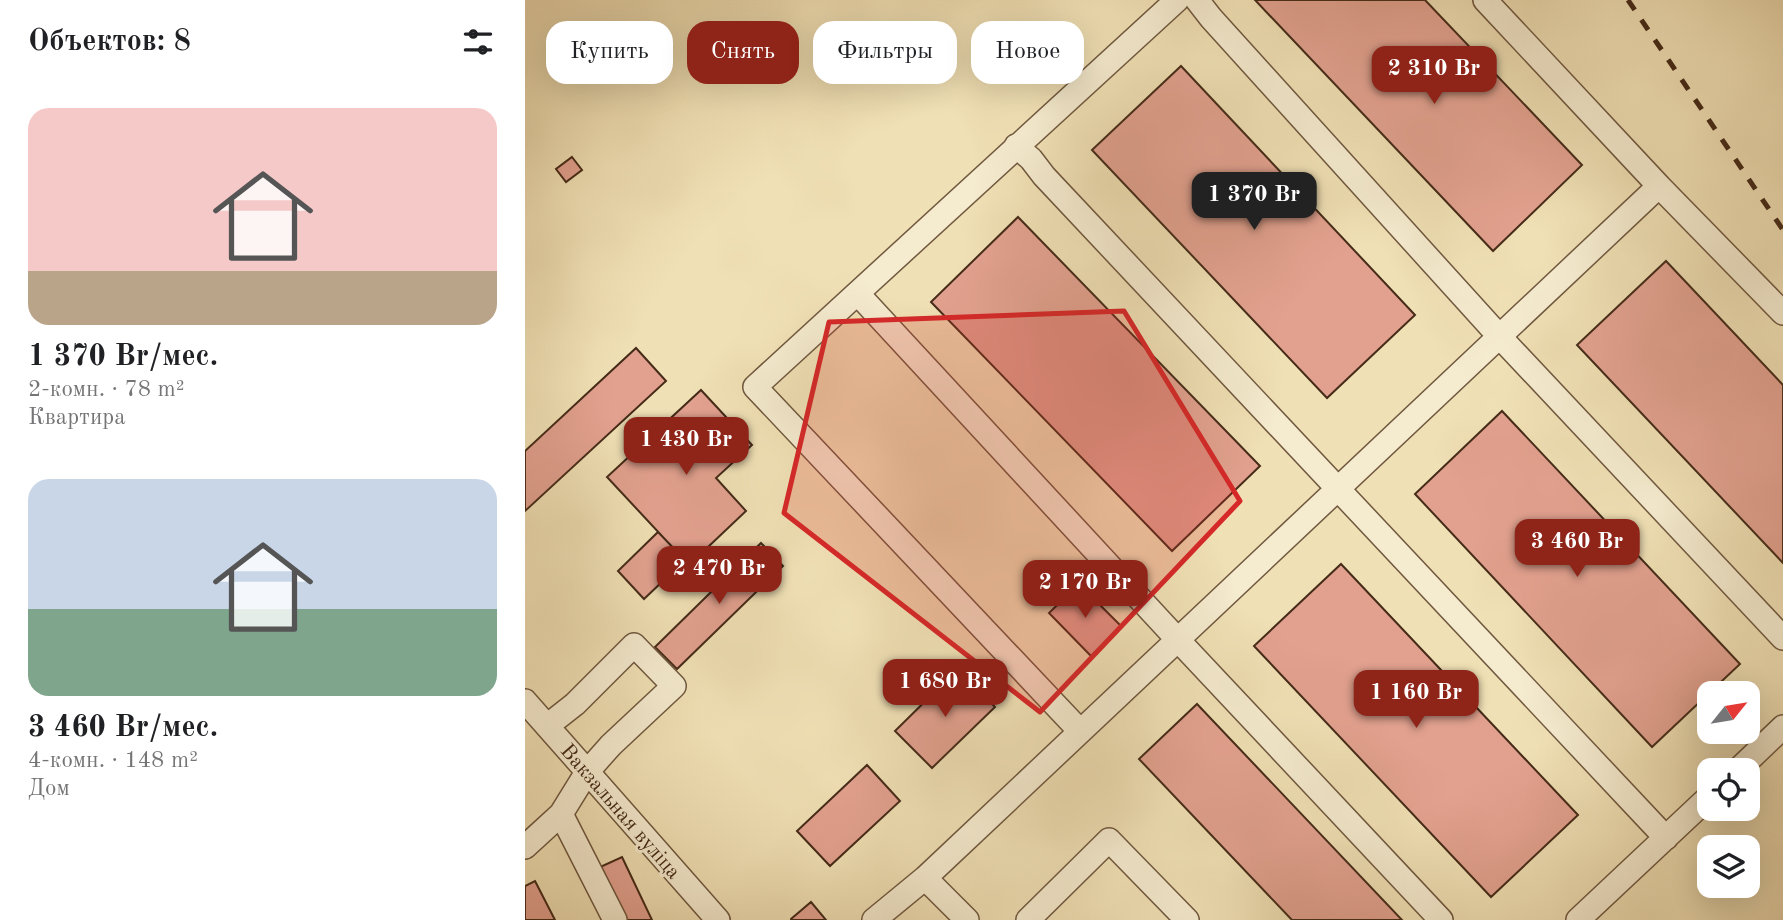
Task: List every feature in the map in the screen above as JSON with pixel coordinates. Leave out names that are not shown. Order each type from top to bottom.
[{"type":"street","points":[[1080,731],[755,387],[1177,0]]},
{"type":"street","points":[[1197,0],[1499,337],[1783,638]]},
{"type":"street","points":[[1485,0],[1659,186],[1783,313]]},
{"type":"street","points":[[1016,146],[1666,838]]},
{"type":"street","points":[[874,920],[925,878],[1659,186]]},
{"type":"street","points":[[857,294],[1441,920]]},
{"type":"street","points":[[525,847],[561,814],[587,772],[611,745],[674,686],[634,645],[575,704],[547,726]]},
{"type":"street","name":"Вакзальная вуліца","points":[[525,701],[718,920]]},
{"type":"street","points":[[1751,758],[1783,727]]},
{"type":"street","points":[[1578,920],[1697,808]]},
{"type":"street","points":[[561,814],[615,920]]},
{"type":"street","points":[[1028,920],[1109,840],[1187,920]]},
{"type":"street","points":[[925,878],[967,920]]},
{"type":"highlighted area","points":[[1124,311],[1240,501],[1040,712],[784,513],[829,322]]},
{"type":"building","points":[[1255,0],[1425,0],[1582,165],[1493,251]]},
{"type":"building","points":[[1181,66],[1415,315],[1327,398],[1092,150]]},
{"type":"building","points":[[572,157],[582,170],[566,182],[556,169]]},
{"type":"building","points":[[1018,217],[1260,466],[1172,551],[931,302]]},
{"type":"building","points":[[1666,261],[1783,385],[1783,563],[1577,345]]},
{"type":"building","points":[[636,348],[666,381],[525,511],[525,451]]},
{"type":"building","points":[[701,390],[752,445],[716,478],[746,511],[689,565],[607,477]]},
{"type":"building","points":[[1502,411],[1740,664],[1722,681],[1697,681],[1697,705],[1652,747],[1415,494]]},
{"type":"building","points":[[658,532],[685,560],[644,599],[618,571]]},
{"type":"building","points":[[761,543],[783,566],[677,669],[655,647]]},
{"type":"building","points":[[1341,564],[1578,815],[1491,897],[1254,646]]},
{"type":"building","points":[[1079,584],[1121,626],[1091,656],[1049,613]]},
{"type":"building","points":[[958,669],[995,707],[932,768],[895,731]]},
{"type":"building","points":[[1197,704],[1402,920],[1292,920],[1139,759]]},
{"type":"building","points":[[867,765],[900,801],[830,866],[797,831]]},
{"type":"building","points":[[622,857],[652,920],[622,920],[598,868]]},
{"type":"building","points":[[535,881],[555,920],[525,920],[525,886]]},
{"type":"building","points":[[811,902],[826,920],[791,920],[791,919]]},
{"type":"railway","points":[[1628,0],[1783,230]]}]
